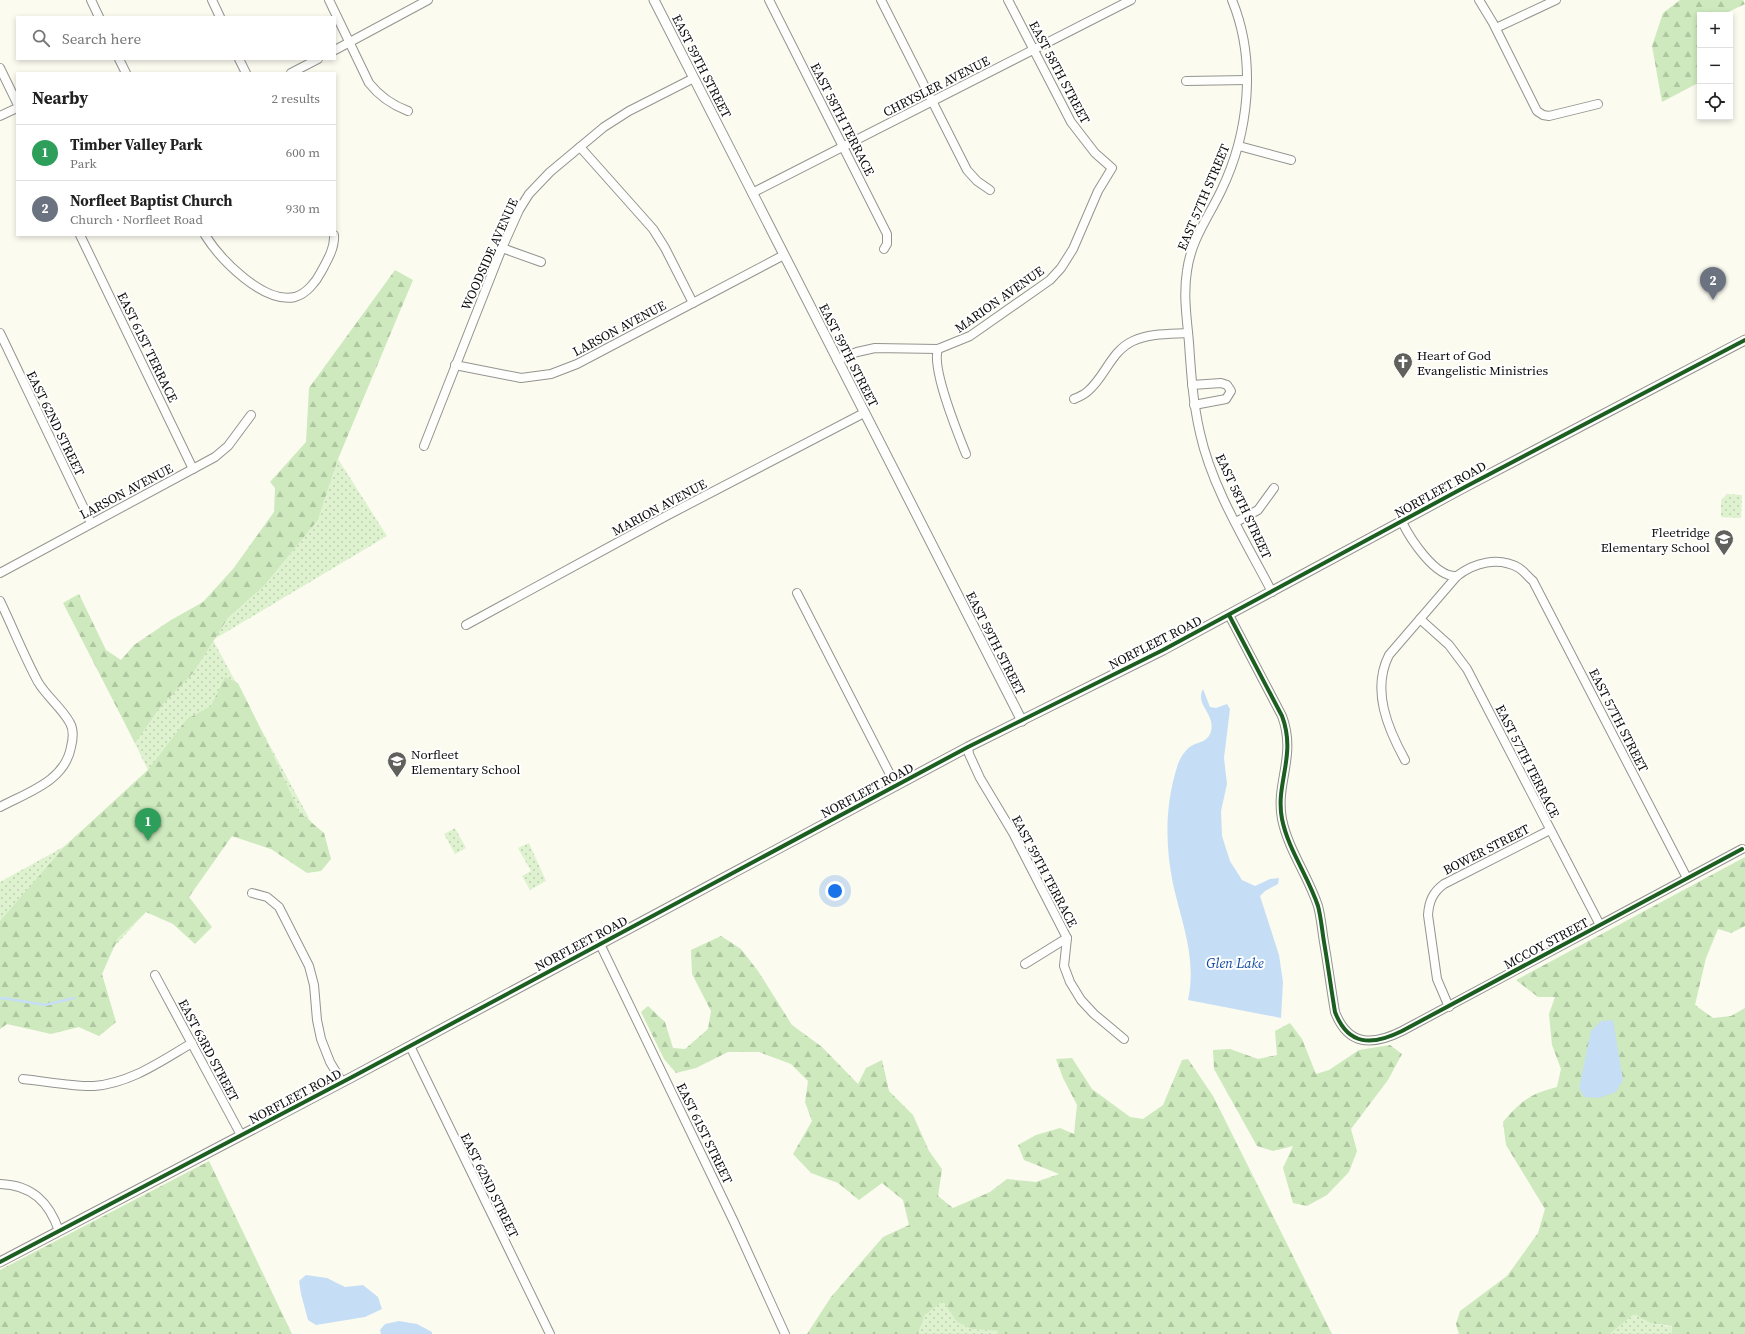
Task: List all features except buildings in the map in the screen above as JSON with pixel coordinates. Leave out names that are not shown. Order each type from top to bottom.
[{"type":"street","points":[[91,0],[99,16]]},
{"type":"street","points":[[212,0],[220,16]]},
{"type":"street","points":[[329,0],[369,83],[376,92],[392,105],[408,111]]},
{"type":"street","points":[[336,49],[428,0]]},
{"type":"street","name":"EAST 59TH STREET","points":[[654,0],[1022,721]]},
{"type":"street","name":"EAST 58TH TERRACE","points":[[769,0],[887,234],[887,244],[884,249]]},
{"type":"street","points":[[881,0],[967,170],[977,181],[990,190]]},
{"type":"street","name":"EAST 58TH STREET","points":[[1008,0],[1071,122],[1095,153],[1112,168]]},
{"type":"street","name":"EAST 57TH STREET","points":[[1188,333],[1186,286],[1190,257],[1199,230],[1221,193],[1231,169],[1244,121],[1247,80],[1245,54],[1241,29],[1232,0]]},
{"type":"street","points":[[1479,0],[1496,28],[1537,111],[1543,115],[1549,116],[1598,104]]},
{"type":"street","points":[[1496,28],[1556,0]]},
{"type":"street","name":"CHRYSLER AVENUE","points":[[752,193],[1034,50],[1126,1]]},
{"type":"street","points":[[120,60],[126,72]]},
{"type":"street","points":[[240,60],[246,72]]},
{"type":"street","points":[[293,72],[316,60]]},
{"type":"street","points":[[0,68],[16,101]]},
{"type":"street","name":"WOODSIDE AVENUE","points":[[424,446],[502,248],[519,210],[530,194],[550,172],[604,127],[629,111],[694,78]]},
{"type":"street","points":[[1186,81],[1247,80]]},
{"type":"street","points":[[0,116],[16,108]]},
{"type":"street","points":[[1238,146],[1291,160]]},
{"type":"street","points":[[580,147],[653,229],[665,248],[693,303]]},
{"type":"street","name":"MARION AVENUE","points":[[837,360],[857,352],[875,348],[938,349],[970,336],[1050,280],[1073,249],[1083,230],[1098,191],[1112,168]]},
{"type":"street","name":"EAST 61ST TERRACE","points":[[80,236],[193,469]]},
{"type":"street","points":[[205,236],[225,262],[244,279],[269,294],[294,297],[302,294],[317,279],[329,259],[334,236]]},
{"type":"street","points":[[502,248],[541,262]]},
{"type":"street","name":"LARSON AVENUE","points":[[455,365],[521,378],[551,374],[577,364],[784,255]]},
{"type":"street","name":"EAST 62ND STREET","points":[[0,333],[91,523]]},
{"type":"street","points":[[1074,399],[1087,392],[1094,385],[1113,358],[1131,342],[1152,336],[1188,333]]},
{"type":"street","name":"EAST 58TH STREET","points":[[1188,333],[1194,405],[1208,462],[1236,522],[1272,592]]},
{"type":"street","name":"NORFLEET ROAD","points":[[0,1262],[410,1046],[968,747],[1163,650],[1402,522],[1464,486],[1745,340]]},
{"type":"street","points":[[938,349],[938,367],[947,404],[966,454]]},
{"type":"street","points":[[1192,385],[1221,383],[1227,385],[1231,391],[1226,399],[1194,405]]},
{"type":"street","name":"MARION AVENUE","points":[[466,625],[668,515],[864,413]]},
{"type":"street","name":"LARSON AVENUE","points":[[0,573],[215,457],[228,446],[251,415]]},
{"type":"street","points":[[1236,522],[1258,510],[1274,488]]},
{"type":"street","points":[[1402,522],[1411,540],[1426,559],[1445,573],[1451,576],[1457,576]]},
{"type":"street","name":"EAST 57TH STREET","points":[[1457,576],[1466,569],[1486,562],[1500,562],[1518,568],[1533,581],[1687,878]]},
{"type":"street","points":[[1405,760],[1394,740],[1387,719],[1382,694],[1381,679],[1384,665],[1389,655],[1457,576]]},
{"type":"street","points":[[797,594],[896,786]]},
{"type":"street","points":[[0,602],[38,682],[71,724],[73,738],[70,757],[63,769],[53,779],[0,807]]},
{"type":"street","name":"MCCOY STREET","points":[[1229,615],[1282,716],[1287,729],[1289,748],[1281,806],[1282,818],[1287,837],[1310,883],[1318,908],[1335,1012],[1339,1023],[1345,1031],[1357,1038],[1364,1041],[1377,1042],[1386,1039],[1449,1007],[1742,849]]},
{"type":"street","name":"EAST 57TH TERRACE","points":[[1420,619],[1449,645],[1467,669],[1600,925]]},
{"type":"street","name":"EAST 59TH TERRACE","points":[[968,747],[969,754],[980,778],[1013,833],[1067,938],[1064,966],[1070,982],[1081,1000],[1094,1014],[1124,1038]]},
{"type":"street","name":"BOWER STREET","points":[[1449,1007],[1437,980],[1428,915],[1429,905],[1433,896],[1444,884],[1550,830]]},
{"type":"street","points":[[252,893],[267,897],[279,907],[309,966],[314,985],[317,1020],[321,1039],[330,1062],[342,1082]]},
{"type":"street","points":[[1025,964],[1067,938]]},
{"type":"street","name":"EAST 61ST STREET","points":[[600,944],[727,1208],[785,1334]]},
{"type":"street","name":"EAST 63RD STREET","points":[[156,975],[241,1135]]},
{"type":"street","points":[[23,1079],[92,1086],[112,1084],[137,1075],[192,1043]]},
{"type":"street","name":"EAST 62ND STREET","points":[[410,1046],[550,1334]]},
{"type":"street","points":[[0,1184],[17,1186],[32,1193],[45,1203],[54,1216],[59,1231]]},
{"type":"green space","points":[[1680,0],[1743,0],[1745,4],[1728,12],[1697,12],[1697,84],[1662,102],[1652,46],[1663,13]]},
{"type":"green space","points":[[395,270],[413,280],[338,459],[318,520],[264,586],[228,618],[193,673],[161,706],[135,743],[63,603],[79,594],[106,650],[121,660],[134,645],[171,620],[203,602],[233,569],[274,512],[275,488],[270,482],[306,442],[309,388]]},
{"type":"green space","points":[[338,459],[387,536],[213,640],[228,618],[264,586],[318,520]]},
{"type":"green space","points":[[1727,494],[1742,495],[1741,518],[1721,517],[1721,500]]},
{"type":"green space","points":[[213,640],[331,859],[271,849],[232,836],[146,912],[88,975],[116,1022],[99,1036],[79,1027],[7,1024],[0,1029],[0,882],[65,846],[148,770],[115,703]]},
{"type":"green space","points":[[225,677],[238,683],[299,812],[324,833],[331,859],[321,871],[307,873],[271,849],[232,836],[189,897],[212,927],[195,944],[173,924],[146,912],[118,938],[102,974],[116,1022],[99,1036],[79,1027],[51,1034],[7,1024],[0,1029],[0,921],[65,846],[148,770],[187,719],[211,706]]},
{"type":"green space","points":[[455,828],[466,848],[455,854],[444,834]]},
{"type":"green space","points":[[529,843],[546,881],[530,890],[522,876],[531,871],[518,848]]},
{"type":"green space","points":[[1745,857],[1745,926],[1731,933],[1718,929],[1706,958],[1695,1005],[1713,1018],[1731,1016],[1745,1008],[1745,1334],[1672,1334],[1672,1326],[1650,1323],[1634,1314],[1610,1334],[1459,1334],[1456,1324],[1460,1311],[1507,1276],[1538,1233],[1545,1209],[1506,1145],[1503,1122],[1521,1103],[1533,1095],[1557,1087],[1561,1069],[1552,1045],[1549,1014],[1555,997],[1538,997],[1516,980]]},
{"type":"green space","points":[[721,936],[741,949],[758,971],[792,1025],[822,1047],[858,1084],[866,1068],[882,1060],[889,1091],[913,1115],[929,1151],[942,1169],[938,1196],[953,1208],[990,1192],[1007,1179],[1036,1182],[1059,1174],[1024,1160],[1018,1145],[1036,1135],[1060,1128],[1074,1134],[1077,1105],[1063,1078],[1056,1059],[1072,1058],[1092,1089],[1130,1117],[1143,1119],[1163,1105],[1182,1060],[1188,1059],[1213,1096],[1332,1334],[997,1334],[998,1331],[972,1329],[957,1322],[943,1301],[925,1315],[918,1334],[807,1334],[831,1297],[883,1237],[909,1225],[903,1200],[882,1183],[859,1200],[838,1183],[811,1173],[793,1154],[812,1121],[805,1102],[808,1081],[791,1064],[759,1052],[728,1052],[696,1068],[676,1073],[664,1059],[641,1012],[648,1006],[665,1022],[673,1048],[685,1049],[708,1029],[711,1011],[692,974],[691,950]]},
{"type":"green space","points":[[1290,1023],[1302,1039],[1316,1074],[1329,1070],[1359,1050],[1390,1045],[1402,1054],[1388,1080],[1351,1129],[1357,1151],[1349,1172],[1327,1195],[1307,1206],[1293,1203],[1283,1168],[1293,1146],[1273,1151],[1257,1146],[1214,1069],[1213,1050],[1230,1049],[1258,1059],[1277,1055],[1275,1031]]},
{"type":"green space","points":[[209,1161],[292,1334],[0,1334],[0,1270]]},
{"type":"green space","points":[[943,1300],[972,1329],[999,1331],[997,1334],[918,1334],[925,1315]]},
{"type":"green space","points":[[1634,1314],[1650,1323],[1673,1327],[1672,1334],[1610,1334]]},
{"type":"water","name":"Glen Lake","points":[[1203,689],[1210,707],[1216,708],[1227,704],[1230,709],[1224,758],[1227,784],[1221,811],[1222,836],[1230,861],[1242,880],[1255,886],[1270,879],[1279,878],[1278,884],[1265,891],[1260,896],[1279,955],[1283,982],[1281,1018],[1188,1000],[1191,970],[1190,956],[1170,869],[1168,811],[1173,782],[1179,761],[1188,749],[1204,740],[1210,734],[1212,727],[1211,721],[1201,700]]},
{"type":"water","points":[[1613,1020],[1623,1080],[1616,1092],[1599,1098],[1584,1097],[1579,1088],[1591,1031],[1601,1021]]},
{"type":"water","points":[[306,1275],[327,1278],[345,1287],[363,1285],[378,1297],[382,1309],[365,1317],[316,1325],[308,1320],[301,1294],[299,1281]]},
{"type":"water","points":[[399,1321],[417,1324],[432,1332],[432,1334],[381,1334],[380,1330],[385,1324]]},
{"type":"waterway","points":[[0,999],[3,998],[45,1005],[74,998]]},
{"type":"cycle path","points":[[0,1262],[354,1076],[968,747],[1163,650],[1465,487],[1745,340]]},
{"type":"cycle path","points":[[1229,615],[1282,716],[1286,730],[1287,744],[1287,757],[1281,793],[1282,819],[1293,852],[1318,906],[1335,1012],[1340,1023],[1354,1037],[1371,1041],[1391,1036],[1402,1031],[1742,849]]},
{"type":"place","name":"Norfleet Baptist Church","points":[[1713,300]]},
{"type":"place","name":"Heart of God Evangelistic Ministries","points":[[1403,379]]},
{"type":"place","name":"Fleetridge Elementary School","points":[[1724,556]]},
{"type":"place","name":"Norfleet Elementary School","points":[[397,778]]},
{"type":"place","name":"Timber Valley Park","points":[[148,841]]}]
